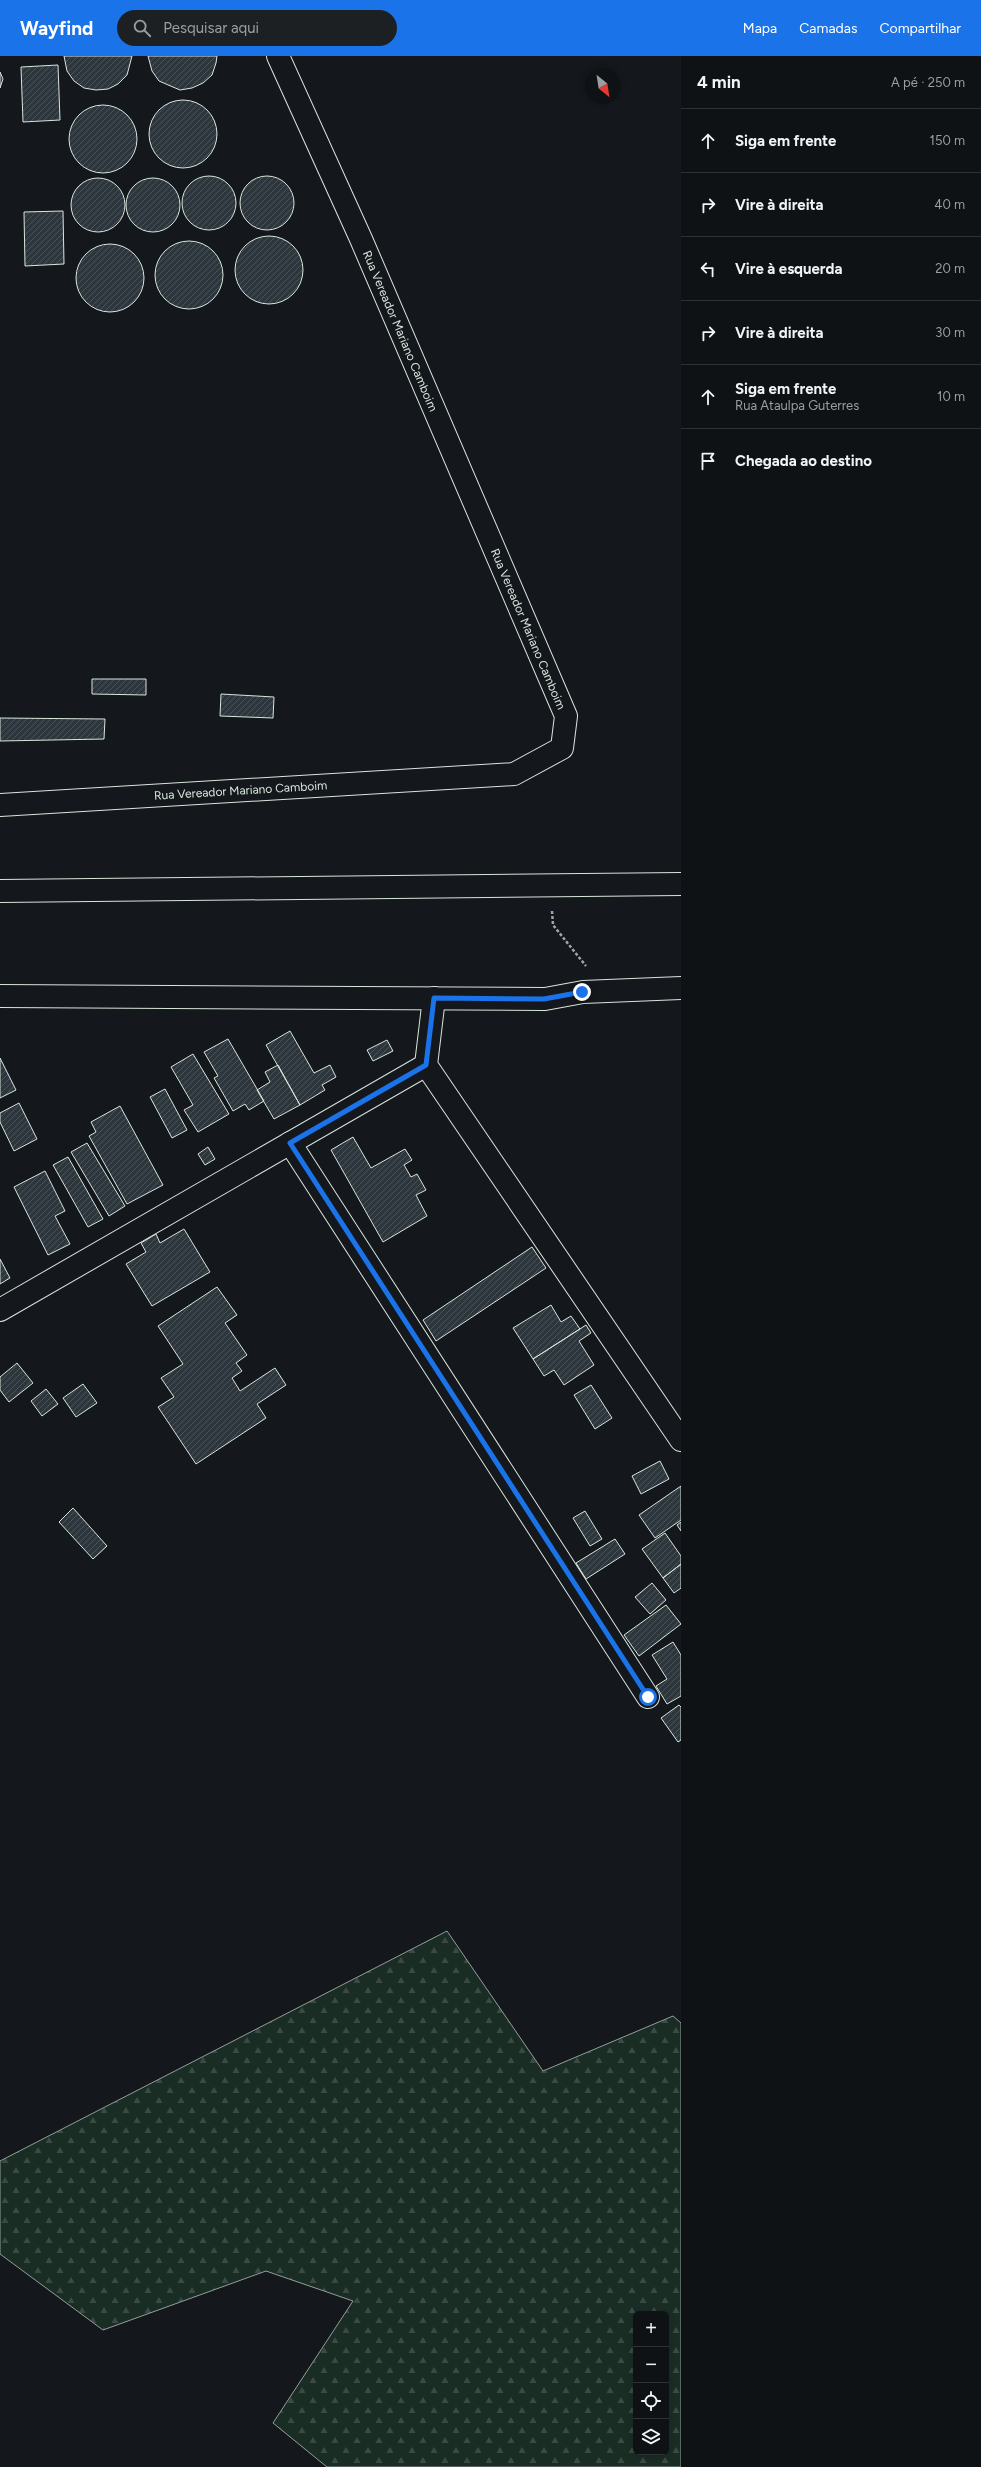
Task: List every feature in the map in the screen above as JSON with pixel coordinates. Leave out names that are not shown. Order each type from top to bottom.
[{"type":"main road","name":"Rua Vereador Mariano Camboim","points":[[0,805],[514,774],[562,748],[566,716],[364,246],[278,56]]},
{"type":"main road","points":[[0,891],[549,884],[681,884]]},
{"type":"main road","points":[[0,996],[544,999],[582,992],[681,988]]},
{"type":"main road","points":[[434,998],[426,1065],[681,1440]]},
{"type":"main road","points":[[0,1310],[426,1065]]},
{"type":"main road","points":[[290,1143],[648,1697]]},
{"type":"path","points":[[549,884],[553,925],[586,966],[582,992]]},
{"type":"green space","points":[[447,1931],[543,2071],[673,2016],[681,2023],[681,2467],[327,2467],[273,2423],[353,2301],[266,2271],[103,2330],[0,2254],[0,2161]]},
{"type":"building","points":[[64,56],[132,56],[127,75],[118,84],[108,89],[96,90],[84,88],[74,81],[67,71]]},
{"type":"building","points":[[148,56],[217,56],[212,75],[203,83],[192,88],[180,90],[159,81],[152,71]]},
{"type":"building","points":[[58,65],[60,120],[23,122],[21,67]]},
{"type":"building","points":[[0,72],[3,79],[0,88]]},
{"type":"building","points":[[183,100],[196,102],[207,110],[215,121],[217,134],[215,147],[207,158],[196,166],[183,168],[170,166],[159,158],[151,147],[149,134],[151,121],[159,110],[170,102]]},
{"type":"building","points":[[96,105],[110,105],[122,111],[131,120],[137,132],[135,152],[127,163],[116,171],[110,173],[96,173],[90,171],[79,163],[71,152],[69,146],[69,132],[71,126],[79,115],[90,107]]},
{"type":"building","points":[[204,176],[214,176],[228,184],[234,193],[236,203],[234,213],[228,222],[214,230],[204,230],[194,225],[187,218],[182,208],[182,198],[187,188],[194,181]]},
{"type":"building","points":[[262,176],[272,176],[286,184],[292,193],[294,203],[292,213],[286,222],[272,230],[262,230],[252,225],[245,218],[240,208],[240,198],[245,188],[252,181]]},
{"type":"building","points":[[93,178],[103,178],[117,186],[123,195],[125,205],[123,215],[117,224],[103,232],[93,232],[83,227],[76,220],[71,210],[71,200],[76,190],[83,183]]},
{"type":"building","points":[[153,178],[163,180],[172,186],[178,195],[180,205],[178,215],[172,224],[163,230],[153,232],[143,230],[134,224],[128,215],[126,205],[128,195],[134,186],[143,180]]},
{"type":"building","points":[[63,211],[64,264],[25,266],[24,212]]},
{"type":"building","points":[[262,236],[276,236],[288,242],[297,251],[303,263],[301,283],[293,294],[282,302],[276,304],[262,304],[256,302],[245,294],[237,283],[235,277],[235,263],[237,257],[245,246],[256,238]]},
{"type":"building","points":[[182,241],[196,241],[208,247],[217,256],[223,268],[221,288],[213,299],[202,307],[196,309],[182,309],[176,307],[165,299],[157,288],[155,282],[155,268],[157,262],[165,251],[176,243]]},
{"type":"building","points":[[103,244],[117,244],[129,250],[138,259],[144,271],[142,291],[134,302],[123,310],[117,312],[103,312],[97,310],[86,302],[78,291],[76,285],[76,271],[78,265],[86,254],[97,246]]},
{"type":"building","points":[[92,679],[146,679],[146,695],[92,694]]},
{"type":"building","points":[[221,694],[274,697],[273,718],[220,716]]},
{"type":"building","points":[[0,718],[105,719],[104,739],[0,741]]},
{"type":"building","points":[[290,1031],[314,1073],[330,1065],[336,1077],[322,1085],[325,1090],[300,1105],[266,1045]]},
{"type":"building","points":[[228,1039],[264,1101],[249,1110],[245,1104],[233,1111],[214,1078],[218,1076],[204,1052]]},
{"type":"building","points":[[387,1040],[393,1051],[373,1061],[367,1050]]},
{"type":"building","points":[[193,1054],[229,1114],[198,1132],[184,1110],[193,1105],[171,1067]]},
{"type":"building","points":[[0,1058],[16,1090],[0,1098]]},
{"type":"building","points":[[278,1065],[300,1105],[274,1119],[257,1090],[270,1082],[265,1072]]},
{"type":"building","points":[[165,1089],[187,1130],[172,1138],[150,1097]]},
{"type":"building","points":[[19,1103],[37,1139],[14,1151],[0,1122],[0,1113]]},
{"type":"building","points":[[120,1106],[163,1185],[127,1204],[89,1136],[96,1132],[91,1122]]},
{"type":"building","points":[[353,1137],[371,1168],[405,1149],[412,1160],[404,1165],[411,1177],[417,1174],[426,1190],[416,1195],[427,1216],[383,1242],[331,1150]]},
{"type":"building","points":[[87,1143],[125,1206],[109,1216],[71,1152]]},
{"type":"building","points":[[208,1147],[215,1159],[205,1165],[198,1154]]},
{"type":"building","points":[[68,1157],[103,1219],[88,1227],[53,1165]]},
{"type":"building","points":[[45,1171],[65,1211],[55,1216],[70,1244],[48,1255],[14,1187]]},
{"type":"building","points":[[184,1229],[210,1272],[152,1306],[126,1264],[146,1252],[141,1243],[156,1234],[160,1243]]},
{"type":"building","points":[[532,1247],[546,1268],[436,1341],[423,1320]]},
{"type":"building","points":[[0,1259],[10,1278],[0,1284]]},
{"type":"building","points":[[217,1287],[237,1315],[225,1323],[247,1355],[236,1363],[242,1371],[232,1378],[240,1391],[275,1368],[286,1385],[257,1404],[266,1418],[196,1464],[158,1407],[174,1397],[161,1378],[183,1364],[158,1326]]},
{"type":"building","points":[[551,1305],[561,1322],[571,1316],[580,1329],[533,1359],[513,1328]]},
{"type":"building","points":[[586,1325],[591,1333],[579,1341],[594,1365],[564,1385],[554,1370],[544,1376],[533,1359]]},
{"type":"building","points":[[17,1363],[33,1383],[9,1402],[0,1390],[0,1377]]},
{"type":"building","points":[[83,1384],[97,1403],[76,1417],[63,1398]]},
{"type":"building","points":[[591,1385],[612,1418],[595,1429],[574,1395]]},
{"type":"building","points":[[46,1389],[58,1404],[42,1416],[31,1401]]},
{"type":"building","points":[[660,1461],[669,1479],[641,1494],[632,1476]]},
{"type":"building","points":[[681,1486],[681,1520],[655,1538],[639,1515]]},
{"type":"building","points":[[73,1508],[107,1546],[93,1559],[59,1522]]},
{"type":"building","points":[[585,1511],[602,1539],[590,1546],[573,1518]]},
{"type":"building","points":[[681,1522],[681,1531],[677,1525]]},
{"type":"building","points":[[665,1533],[681,1556],[681,1564],[663,1578],[642,1549]]},
{"type":"building","points":[[615,1539],[625,1554],[586,1579],[576,1563]]},
{"type":"building","points":[[681,1564],[681,1588],[674,1593],[663,1578]]},
{"type":"building","points":[[652,1583],[666,1600],[650,1614],[635,1597]]},
{"type":"building","points":[[666,1605],[681,1624],[639,1656],[624,1635]]},
{"type":"building","points":[[673,1642],[681,1655],[681,1696],[667,1704],[656,1686],[667,1679],[652,1655]]},
{"type":"building","points":[[679,1705],[681,1707],[681,1740],[678,1742],[661,1718]]},
{"type":"route","points":[[582,992],[544,999],[434,998],[426,1065],[290,1143],[648,1697]]}]
